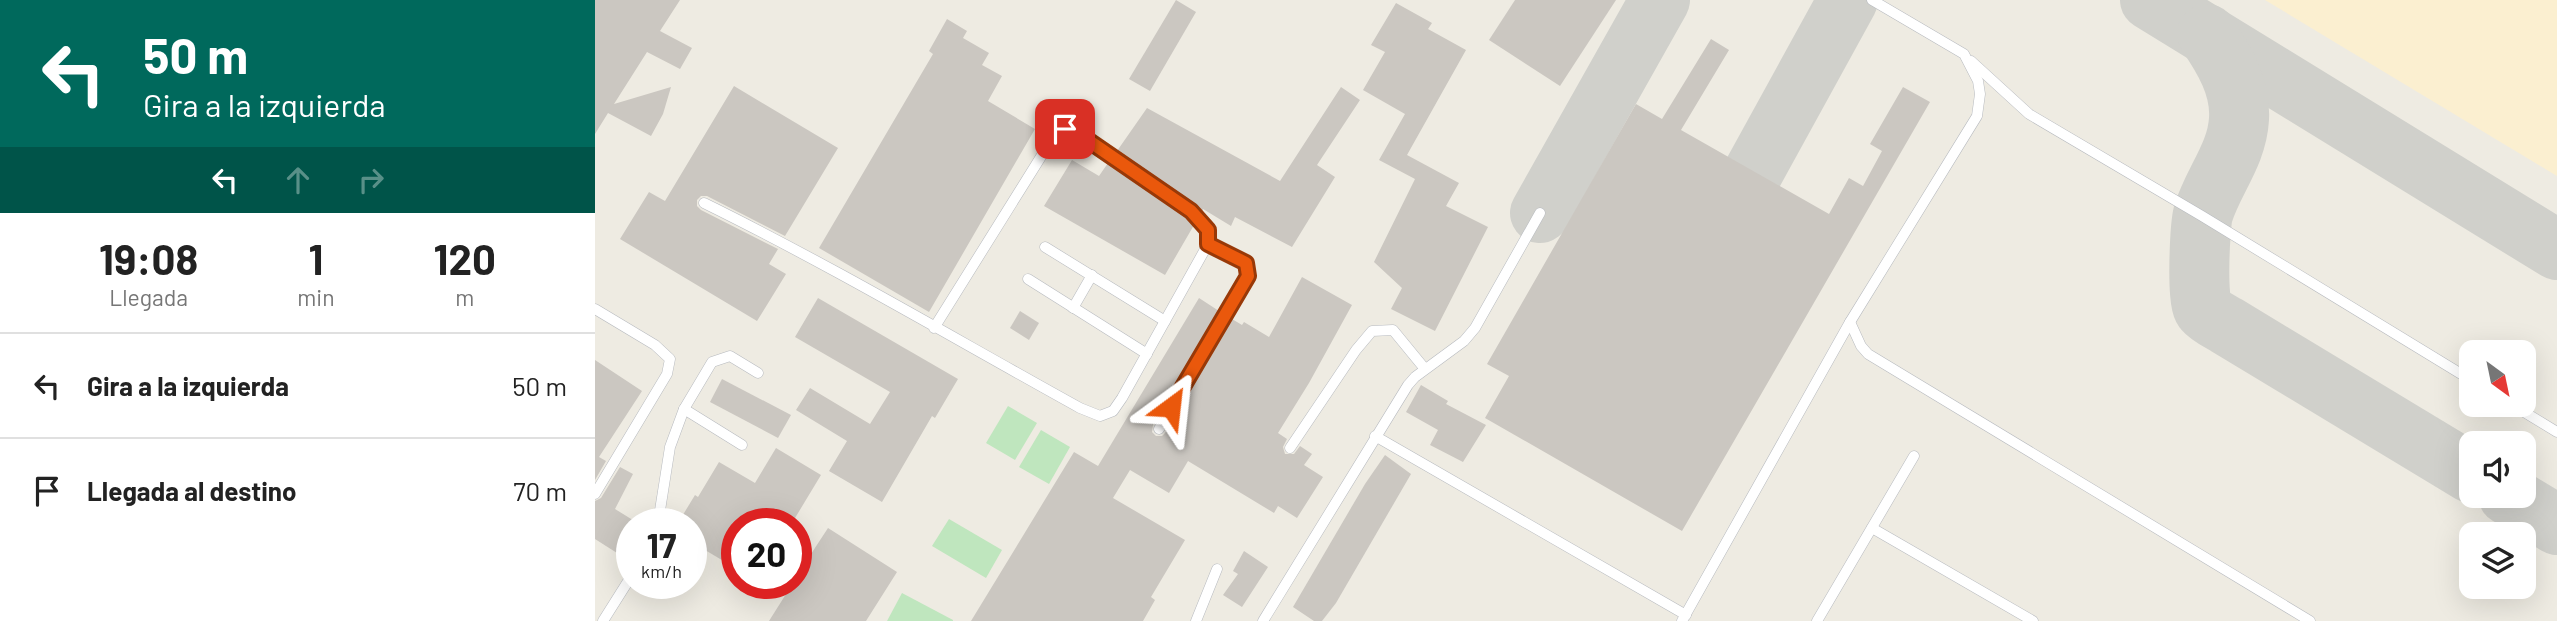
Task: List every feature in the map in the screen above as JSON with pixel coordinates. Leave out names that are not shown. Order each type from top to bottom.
[{"type":"lane","points":[[1872,0],[1964,54],[2029,114],[2459,373]]},
{"type":"lane","points":[[1375,436],[1684,618],[1850,323],[1977,116],[1980,94],[1978,81],[1964,54]]},
{"type":"lane","points":[[704,203],[907,307],[935,328],[1080,408],[1100,416],[1113,411],[1147,354],[1208,244],[1208,230],[1191,211],[1076,132],[1065,129],[1052,139],[935,328]]},
{"type":"lane","points":[[1263,621],[1408,385],[1475,328],[1540,213]]},
{"type":"lane","points":[[1159,429],[1248,276],[1246,263],[1208,244]]},
{"type":"lane","points":[[1045,247],[1165,321]]},
{"type":"lane","points":[[1073,308],[1092,275]]},
{"type":"lane","points":[[1028,279],[1147,354]]},
{"type":"lane","points":[[595,309],[655,345],[670,359],[667,374],[595,494]]},
{"type":"lane","points":[[1850,323],[1868,354],[2310,621]]},
{"type":"lane","points":[[1290,448],[1356,350],[1372,331],[1393,330],[1425,369]]},
{"type":"lane","points":[[660,508],[670,447],[684,409],[712,362],[730,356],[758,373]]},
{"type":"lane","points":[[684,409],[742,445]]},
{"type":"lane","points":[[2532,417],[2557,432]]},
{"type":"lane","points":[[1817,621],[1914,456]]},
{"type":"lane","points":[[1872,528],[2033,621]]},
{"type":"lane","points":[[1196,621],[1217,569]]},
{"type":"lane","points":[[603,621],[617,599]]},
{"type":"green space","points":[[1008,406],[1037,423],[1015,460],[986,443]]},
{"type":"green space","points":[[1041,430],[1070,447],[1049,484],[1019,467]]},
{"type":"green space","points":[[949,519],[1002,550],[986,578],[932,546]]},
{"type":"green space","points":[[902,593],[953,620],[953,621],[887,621]]},
{"type":"sand","points":[[2265,0],[2557,0],[2557,176]]},
{"type":"building","points":[[595,0],[680,0],[660,31],[692,48],[680,69],[647,52],[614,104],[671,87],[663,114],[651,136],[608,113],[595,134]]},
{"type":"building","points":[[1176,0],[1196,12],[1150,91],[1129,79]]},
{"type":"building","points":[[1515,0],[1616,0],[1560,86],[1489,40]]},
{"type":"building","points":[[1396,3],[1432,23],[1428,29],[1466,50],[1407,155],[1459,183],[1446,206],[1488,227],[1435,331],[1391,309],[1402,288],[1374,262],[1415,179],[1379,160],[1405,114],[1363,90],[1385,52],[1371,45]]},
{"type":"building","points":[[947,19],[967,31],[963,38],[989,53],[982,65],[1002,76],[988,101],[1035,129],[929,312],[819,248],[933,54],[929,51]]},
{"type":"building","points":[[1711,39],[1729,50],[1681,130],[1829,214],[1849,178],[1863,186],[1882,151],[1870,144],[1903,87],[1930,102],[1682,531],[1485,418],[1509,376],[1487,364],[1636,104],[1662,119]]},
{"type":"building","points":[[734,86],[838,148],[785,236],[707,196],[701,196],[697,200],[697,206],[701,210],[778,249],[769,264],[786,274],[757,321],[620,239],[649,192],[665,201]]},
{"type":"building","points":[[1341,87],[1360,100],[1317,165],[1335,177],[1292,247],[1235,217],[1231,226],[1203,209],[1202,212],[1117,151],[1147,108],[1280,181]]},
{"type":"building","points":[[1072,160],[1099,176],[1108,163],[1194,225],[1165,275],[1044,206]]},
{"type":"building","points":[[1302,277],[1352,305],[1278,433],[1287,439],[1283,447],[1285,454],[1294,454],[1300,446],[1312,454],[1304,465],[1323,477],[1297,518],[1278,506],[1274,513],[1188,461],[1169,493],[1130,470],[1113,498],[1185,540],[1151,597],[1155,600],[1143,621],[971,621],[1074,452],[1098,466],[1199,298],[1219,311],[1153,425],[1152,432],[1156,436],[1165,433],[1232,319],[1242,325],[1244,322],[1269,337]]},
{"type":"building","points":[[818,298],[958,379],[935,418],[932,416],[882,502],[829,471],[847,441],[796,410],[810,388],[870,424],[890,392],[795,337]]},
{"type":"building","points":[[1020,311],[1039,323],[1029,340],[1010,328]]},
{"type":"building","points":[[595,360],[642,391],[599,457],[606,461],[595,480]]},
{"type":"building","points":[[722,379],[791,415],[778,438],[710,402]]},
{"type":"building","points":[[1421,385],[1448,401],[1446,404],[1486,425],[1463,462],[1430,445],[1438,430],[1406,412]]},
{"type":"building","points":[[776,448],[821,475],[801,508],[721,508],[721,560],[707,551],[707,508],[687,508],[695,495],[698,497],[719,462],[755,483]]},
{"type":"building","points":[[1385,455],[1411,474],[1336,603],[1322,621],[1314,621],[1293,607]]},
{"type":"building","points":[[620,467],[633,474],[615,509],[616,552],[595,539],[595,501],[601,498]]},
{"type":"building","points":[[828,528],[897,572],[866,621],[769,621],[783,599],[812,599],[812,552]]},
{"type":"building","points":[[1244,551],[1268,567],[1242,607],[1223,595],[1238,574],[1233,571]]},
{"type":"taxiway","points":[[1540,213],[1660,0]]},
{"type":"taxiway","points":[[1754,171],[1848,0]]},
{"type":"taxiway","points":[[2150,0],[2557,250]]},
{"type":"taxiway","points":[[2207,34],[2225,63],[2234,85],[2239,119],[2234,144],[2203,214],[2199,279],[2204,310],[2459,466]]},
{"type":"taxiway","points":[[2529,508],[2557,525]]},
{"type":"route","points":[[1065,129],[1076,132],[1191,211],[1208,230],[1208,244],[1246,263],[1248,276],[1171,407]]}]
